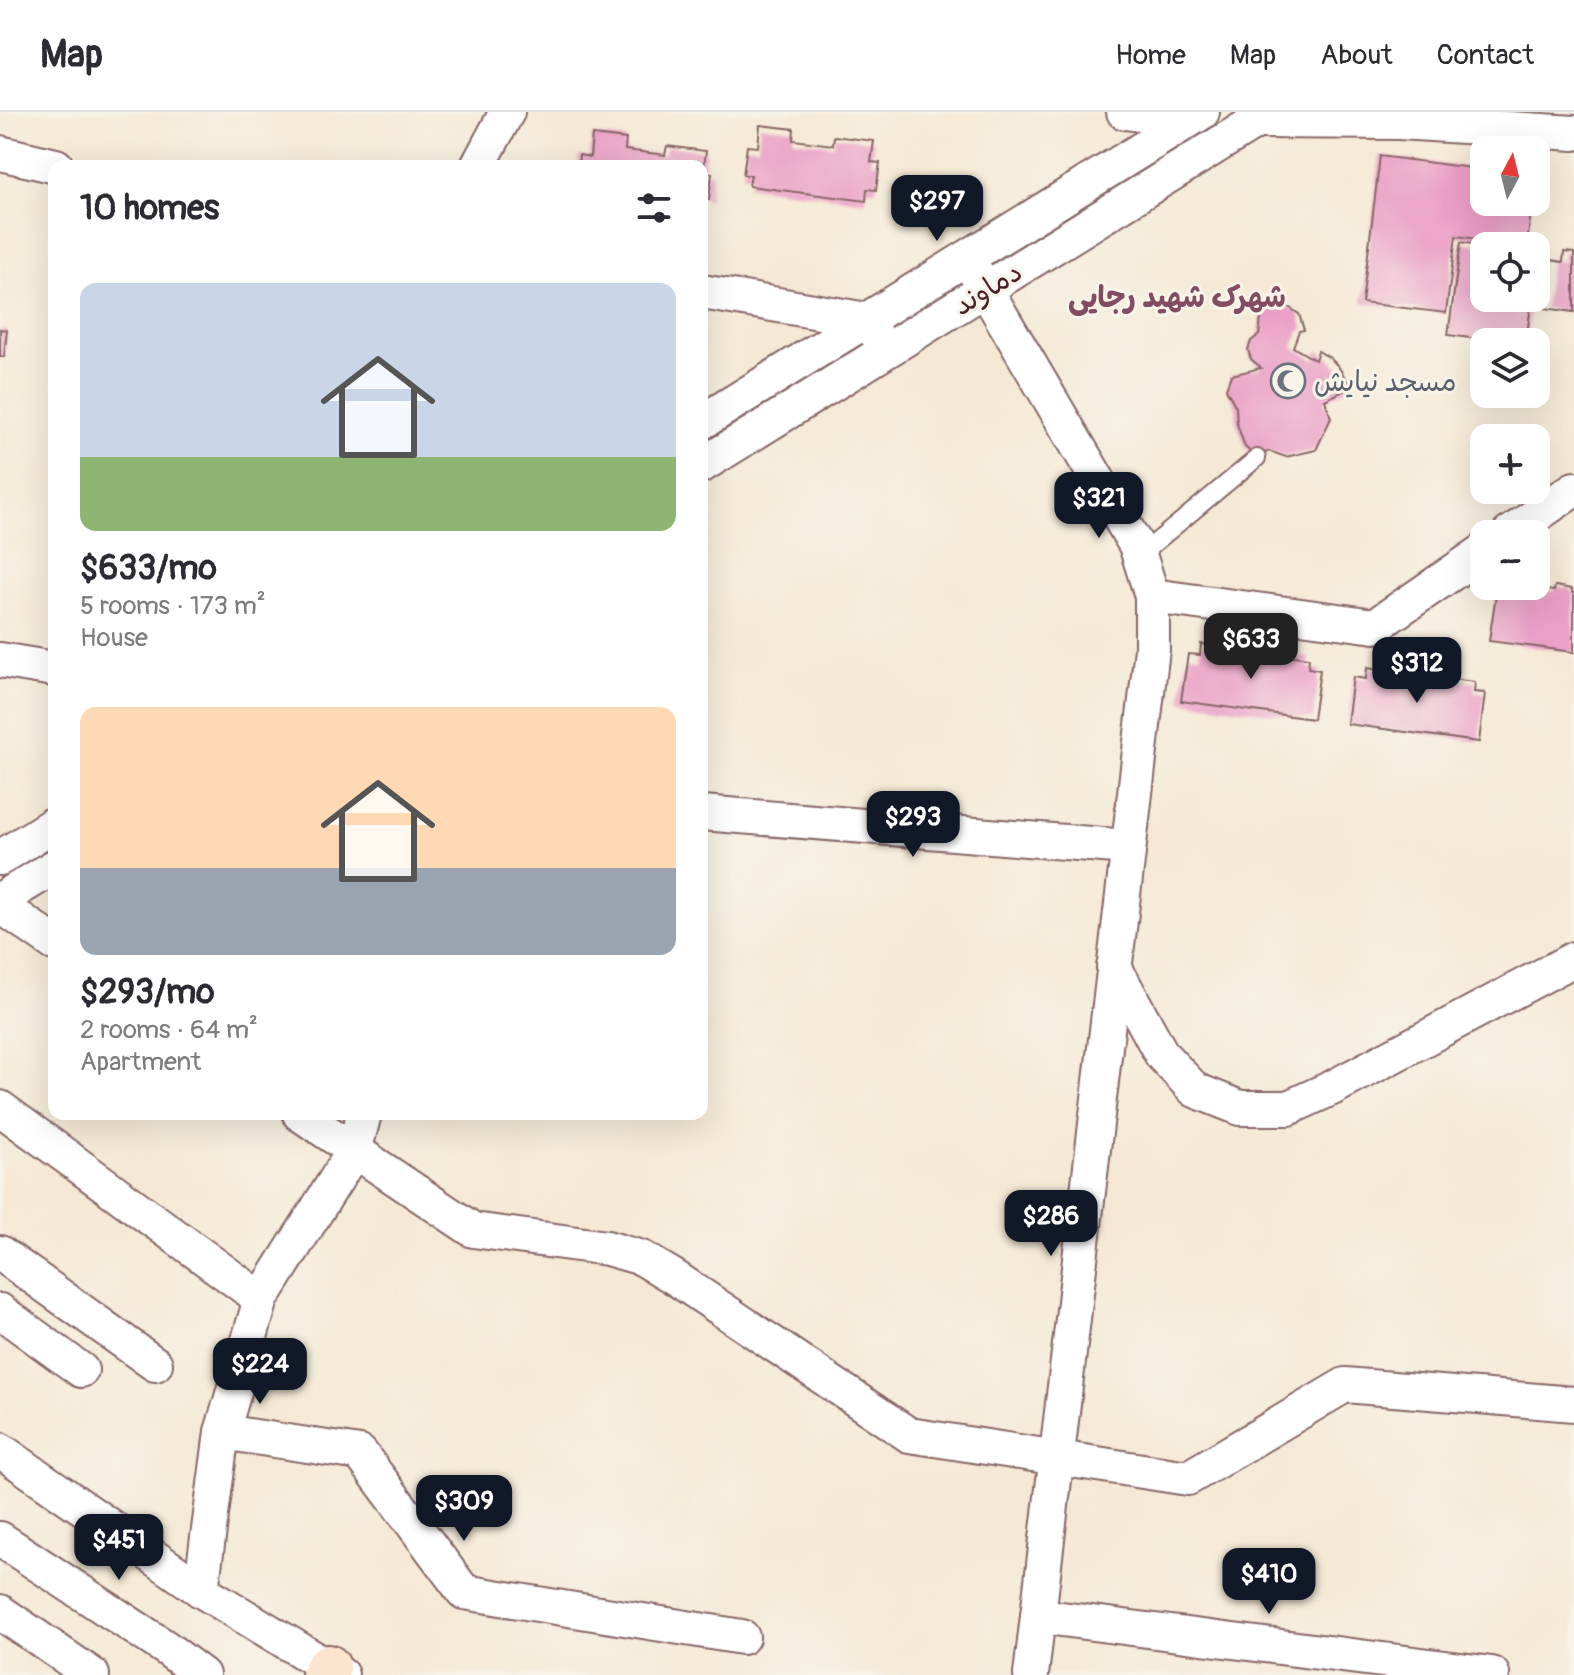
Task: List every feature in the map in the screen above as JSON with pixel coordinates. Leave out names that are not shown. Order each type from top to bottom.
[{"type":"street","points":[[481,160],[507,112]]},
{"type":"street","points":[[1124,112],[1196,116]]},
{"type":"street","name":"دماوند","points":[[708,418],[1196,116]]},
{"type":"street","points":[[1264,116],[1574,133]]},
{"type":"street","name":"دماوند","points":[[708,461],[1264,116]]},
{"type":"street","points":[[0,153],[48,164]]},
{"type":"street","points":[[967,258],[1136,545],[1152,596],[1152,649],[1031,1675]]},
{"type":"street","points":[[708,293],[867,320],[885,351]]},
{"type":"street","points":[[1529,520],[1574,489]]},
{"type":"street","points":[[1152,596],[1375,626],[1470,561]]},
{"type":"street","points":[[0,660],[48,668]]},
{"type":"street","points":[[708,813],[1128,847]]},
{"type":"street","points":[[0,858],[48,828]]},
{"type":"street","points":[[48,871],[0,903],[48,939]]},
{"type":"street","points":[[1114,967],[1162,1055],[1195,1090],[1240,1108],[1288,1108],[1574,959]]},
{"type":"street","points":[[0,1108],[261,1299]]},
{"type":"street","points":[[309,1120],[473,1230],[607,1248],[642,1258],[909,1435],[1188,1478],[1345,1385],[1574,1404]]},
{"type":"street","points":[[201,1590],[222,1432],[261,1299],[354,1151],[362,1120]]},
{"type":"street","points":[[0,1253],[155,1364]]},
{"type":"street","points":[[0,1311],[81,1370]]},
{"type":"street","points":[[222,1432],[360,1453],[464,1592],[742,1637]]},
{"type":"street","points":[[0,1450],[201,1590],[331,1672]]},
{"type":"street","points":[[0,1539],[202,1675]]},
{"type":"street","points":[[0,1612],[92,1675]]},
{"type":"street","points":[[1038,1616],[1492,1674]]},
{"type":"lane","points":[[1139,556],[1257,458]]},
{"type":"building","points":[[760,125],[794,129],[793,140],[833,145],[834,136],[874,141],[871,162],[880,163],[876,190],[867,189],[866,201],[749,186],[751,175],[743,175],[747,146],[758,147]]},
{"type":"building","points":[[592,135],[626,139],[625,150],[665,155],[667,146],[706,151],[705,160],[579,160],[579,155],[590,157]]},
{"type":"building","points":[[1380,156],[1470,168],[1470,216],[1530,216],[1529,232],[1470,232],[1470,238],[1456,236],[1446,313],[1362,303]]},
{"type":"building","points":[[708,173],[712,173],[708,200]]},
{"type":"building","points":[[1461,242],[1470,244],[1470,312],[1530,312],[1528,328],[1470,328],[1470,338],[1448,335]]},
{"type":"building","points":[[1564,252],[1574,253],[1574,312],[1550,309],[1551,260],[1563,262]]},
{"type":"building","name":"مسجد نیایش","points":[[1282,303],[1299,314],[1304,330],[1299,331],[1293,347],[1315,360],[1318,351],[1330,358],[1351,387],[1325,400],[1331,418],[1316,450],[1286,457],[1269,451],[1257,458],[1245,447],[1237,424],[1236,407],[1226,389],[1231,375],[1261,368],[1251,359],[1248,350],[1251,341],[1259,335],[1262,309]]},
{"type":"building","points":[[0,329],[7,330],[4,357],[0,357]]},
{"type":"building","points":[[1555,586],[1572,589],[1574,652],[1489,641],[1495,600],[1550,600],[1550,591],[1554,591]]},
{"type":"building","points":[[1201,644],[1246,650],[1247,646],[1265,649],[1264,652],[1309,658],[1308,668],[1320,670],[1313,719],[1181,701],[1188,654],[1200,655]]},
{"type":"building","points":[[1367,668],[1412,674],[1413,670],[1430,672],[1430,676],[1475,682],[1474,692],[1485,693],[1479,742],[1347,724],[1353,677],[1366,679]]},
{"type":"place","name":"مسجد نیایش","points":[[1288,381]]},
{"type":"district","name":"شهرک شهید رجایی","points":[[1177,297]]}]
